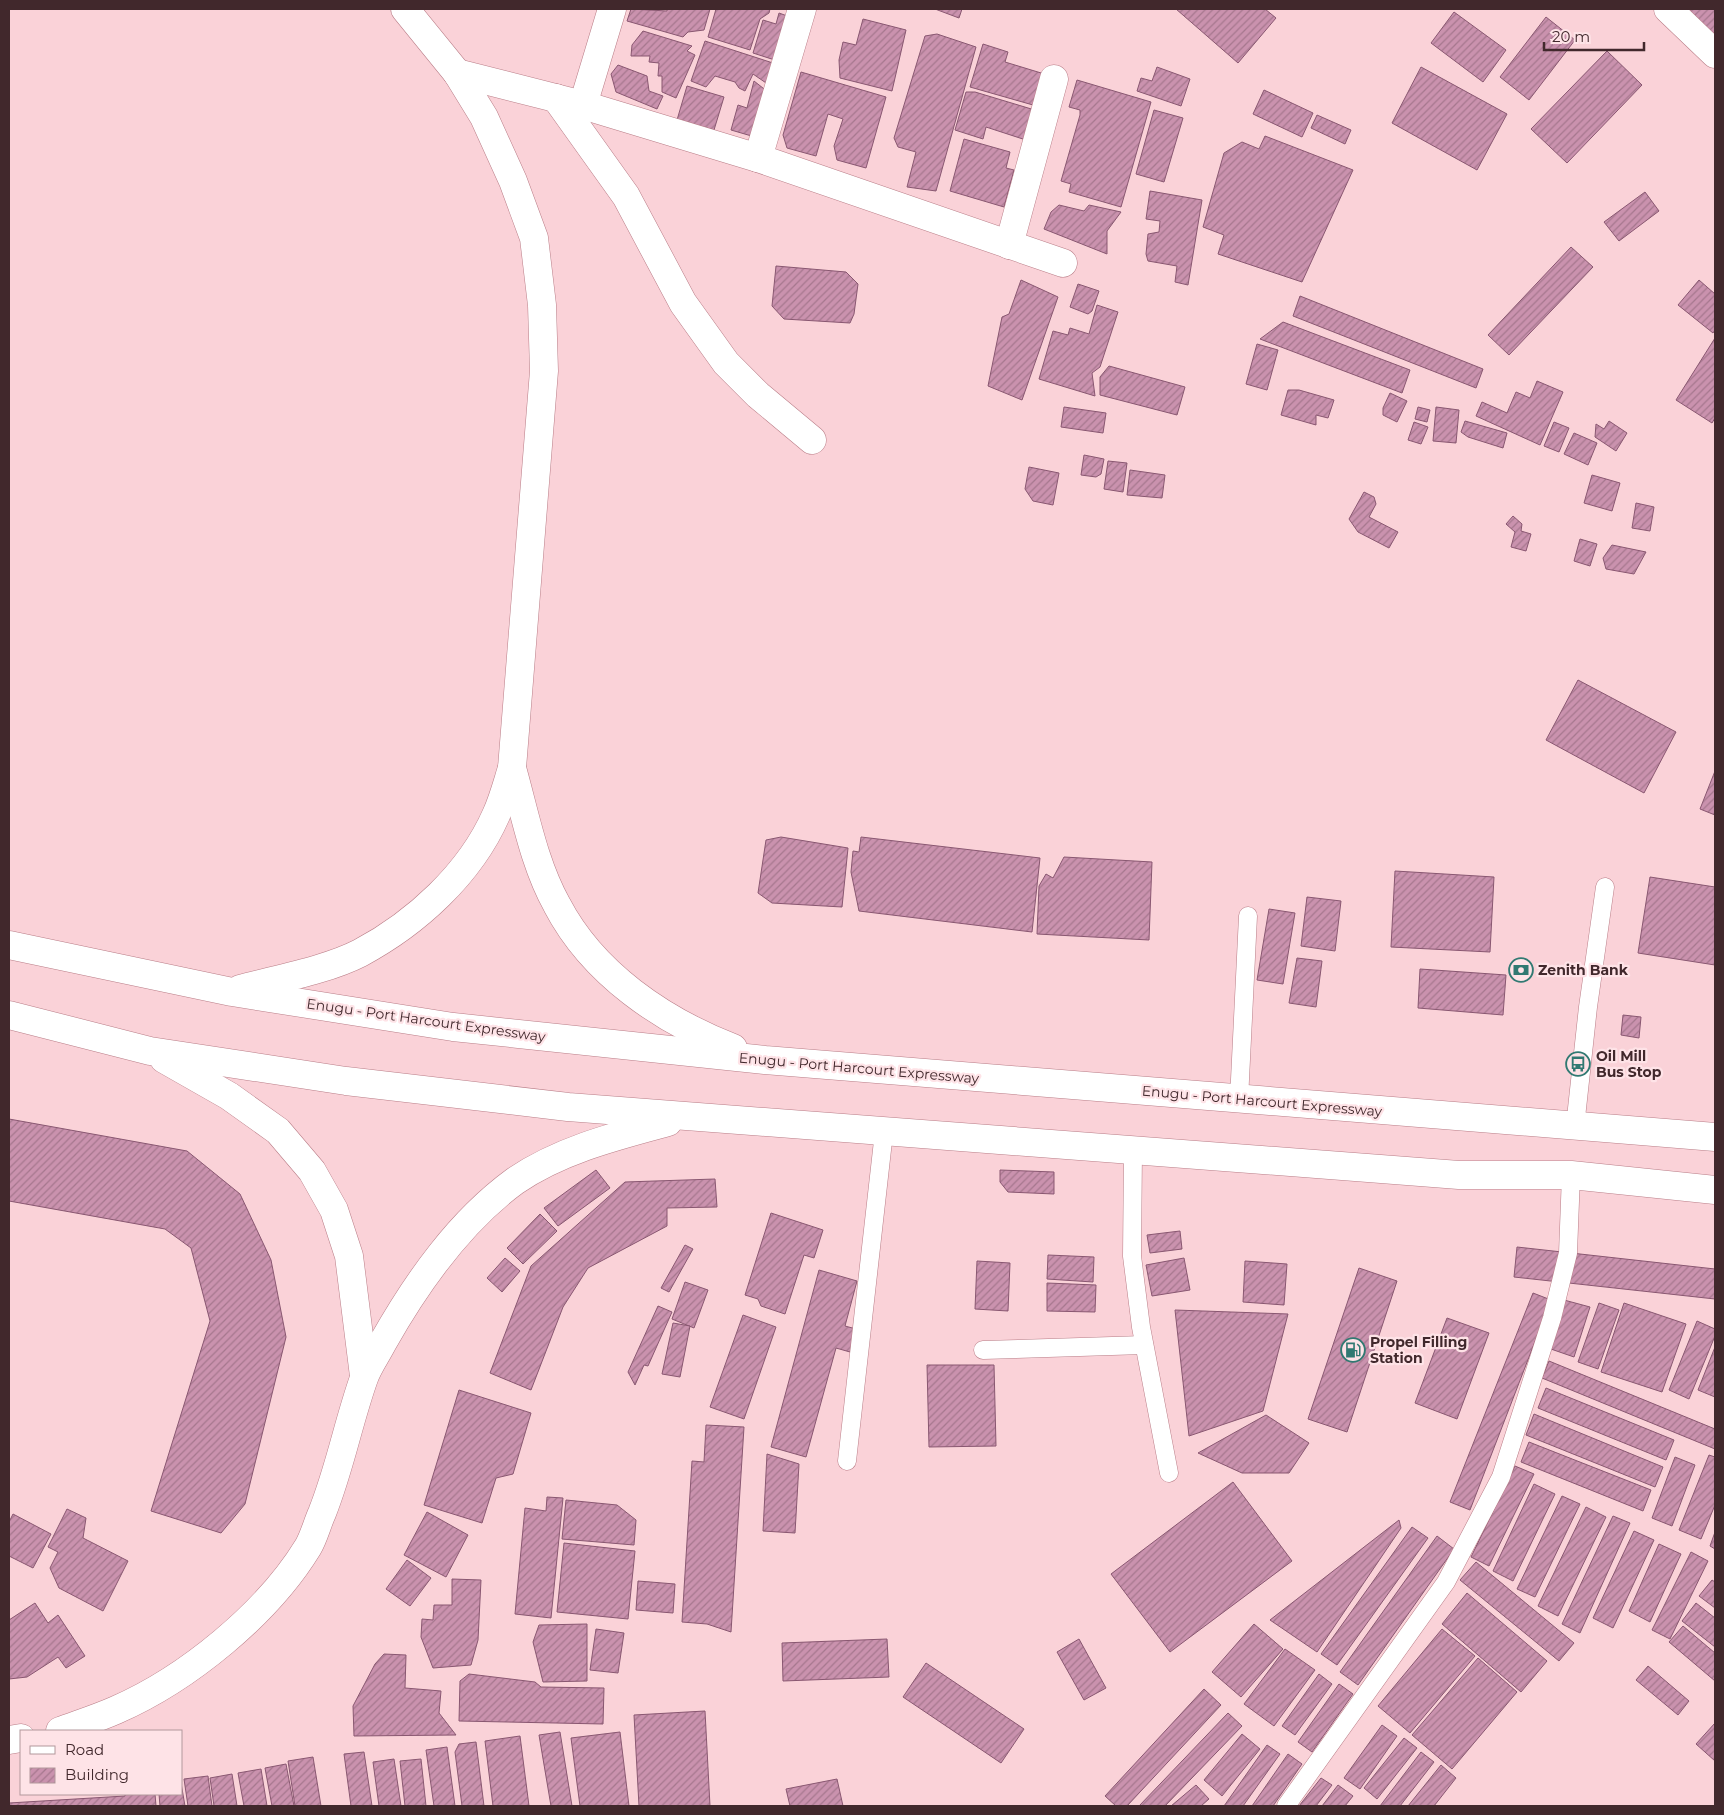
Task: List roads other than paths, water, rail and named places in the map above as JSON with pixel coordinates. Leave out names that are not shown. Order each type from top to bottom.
[{"type":"main road","points":[[232,992],[319,967],[359,953],[393,932],[435,899],[469,862],[496,816],[512,768],[544,371],[542,305],[534,238],[513,181],[484,117],[457,73],[405,9]]},
{"type":"main road","points":[[583,105],[612,9]]},
{"type":"main road","points":[[758,158],[802,9]]},
{"type":"main road","points":[[1668,9],[1715,54]]},
{"type":"main road","points":[[457,73],[583,105],[758,158],[1063,262]]},
{"type":"main road","points":[[1009,245],[1054,79]]},
{"type":"main road","points":[[556,98],[626,196],[683,303],[726,363],[758,395],[812,440]]},
{"type":"main road","points":[[512,768],[534,849],[557,906],[584,946],[621,983],[660,1012],[705,1037],[765,1060]]},
{"type":"main road","name":"Enugu - Port Harcourt Expressway","points":[[9,945],[232,992],[453,1027],[765,1060],[1239,1100],[1715,1137]]},
{"type":"main road","points":[[9,1015],[150,1051],[346,1081],[568,1107],[1459,1175],[1571,1175],[1715,1190]]},
{"type":"main road","points":[[150,1051],[229,1096],[278,1131],[312,1171],[334,1210],[349,1256],[364,1376]]},
{"type":"main road","points":[[63,1730],[117,1710],[173,1679],[221,1642],[266,1602],[309,1546],[337,1474],[364,1376],[406,1302],[442,1252],[478,1213],[516,1181],[566,1154],[618,1135],[689,1117]]},
{"type":"lane","points":[[1576,1127],[1588,1007],[1605,887]]},
{"type":"lane","points":[[1239,1100],[1248,916]]},
{"type":"lane","points":[[847,1461],[884,1132]]},
{"type":"lane","points":[[1133,1151],[1132,1256],[1144,1345],[1169,1472]]},
{"type":"lane","points":[[1286,1806],[1446,1582],[1501,1477],[1552,1318],[1568,1253],[1571,1175]]},
{"type":"lane","points":[[983,1350],[1144,1345]]},
{"type":"place","name":"Zenith Bank","points":[[1521,970]]},
{"type":"place","name":"Oil Mill Bus Stop","points":[[1578,1064]]},
{"type":"place","name":"Propel Filling Station","points":[[1353,1350]]}]
